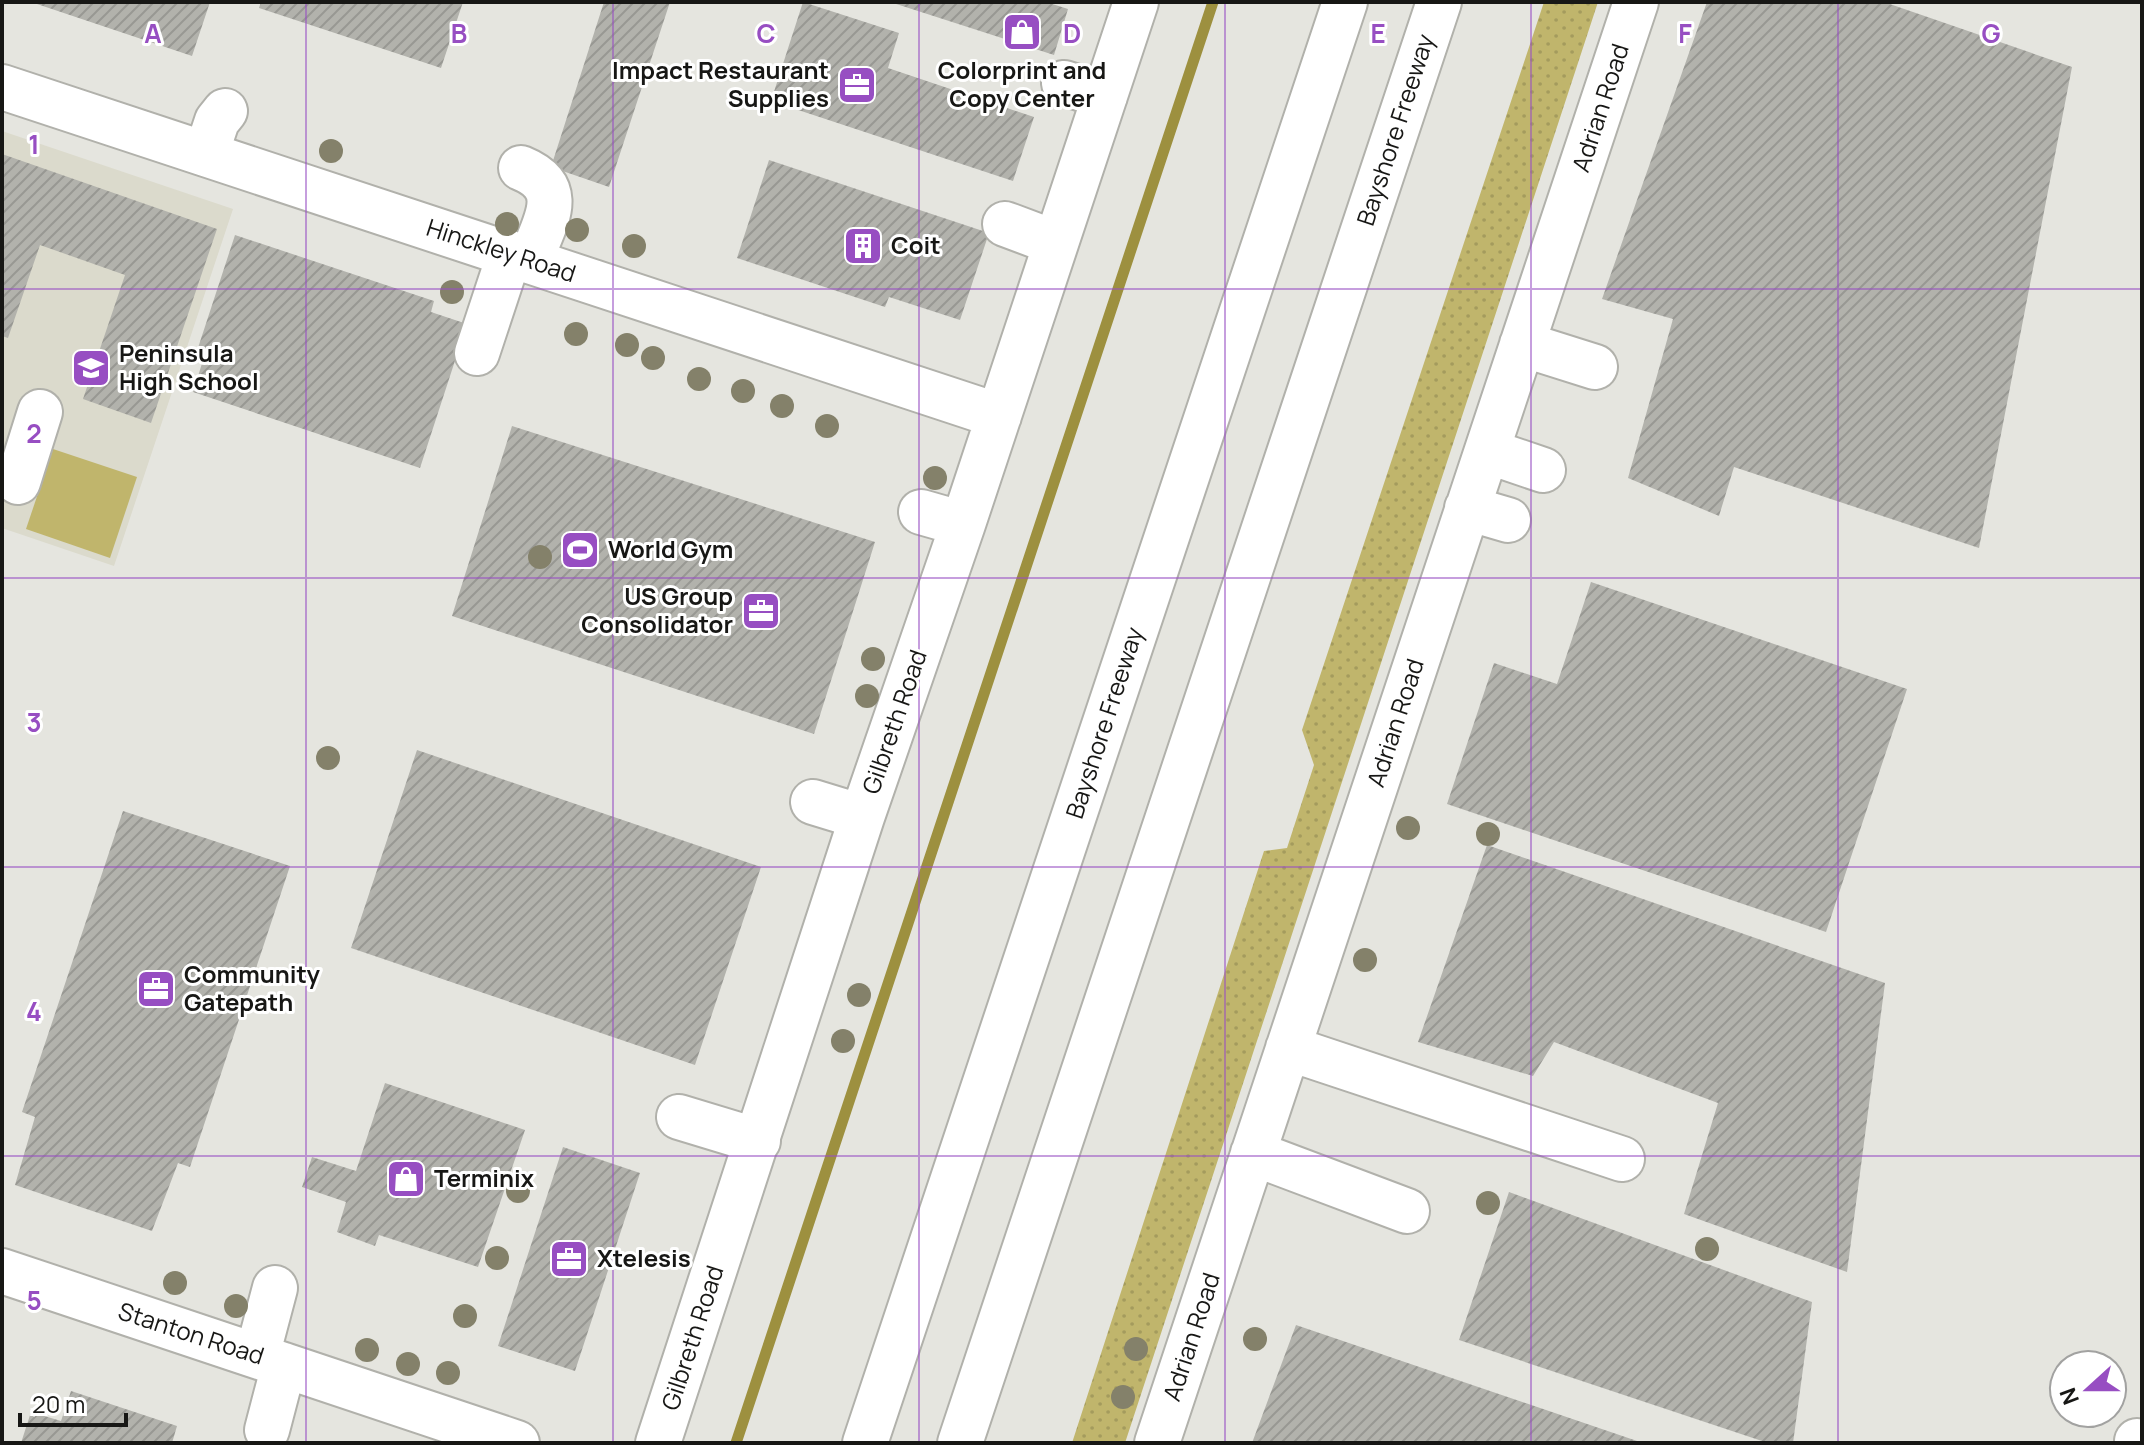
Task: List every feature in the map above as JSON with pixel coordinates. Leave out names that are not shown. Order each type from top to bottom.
[{"type":"main road","name":"Gilbreth Road","points":[[658,1443],[862,817],[1136,2]]},
{"type":"main road","name":"Bayshore Freeway","points":[[865,1443],[1345,2]]},
{"type":"main road","name":"Bayshore Freeway","points":[[960,1443],[1439,2]]},
{"type":"main road","name":"Adrian Road","points":[[1157,1443],[1636,2]]},
{"type":"main road","points":[[1064,83],[1105,96]]},
{"type":"main road","name":"Hinckley Road","points":[[2,87],[520,257],[647,282],[999,416]]},
{"type":"main road","points":[[206,154],[217,121],[225,111]]},
{"type":"main road","points":[[477,353],[520,257],[550,205],[550,194],[541,178],[521,168]]},
{"type":"main road","points":[[1005,224],[1056,243]]},
{"type":"main road","points":[[1522,344],[1595,367]]},
{"type":"main road","points":[[18,482],[40,412]]},
{"type":"main road","points":[[1487,451],[1543,470]]},
{"type":"main road","points":[[1467,508],[1508,520]]},
{"type":"main road","points":[[921,512],[963,524]]},
{"type":"main road","points":[[813,802],[862,817]]},
{"type":"main road","points":[[1288,1048],[1622,1159]]},
{"type":"main road","points":[[679,1117],[758,1141]]},
{"type":"main road","points":[[1253,1153],[1407,1211]]},
{"type":"main road","points":[[267,1430],[275,1288]]},
{"type":"main road","name":"Stanton Road","points":[[21,1290],[270,1360],[338,1365],[425,1394],[500,1440]]},
{"type":"shaded area","points":[[1544,2],[1598,2],[1125,1443],[1072,1443],[1264,851],[1287,848],[1314,765],[1302,730]]},
{"type":"shaded area","name":"Peninsula High School","points":[[2,131],[233,209],[114,566],[2,528]]},
{"type":"shaded area","points":[[53,449],[137,477],[110,558],[26,529]]},
{"type":"building","points":[[31,2],[210,2],[192,56]]},
{"type":"building","points":[[261,2],[463,2],[441,68],[259,8]]},
{"type":"building","points":[[604,2],[670,2],[609,187],[551,167]]},
{"type":"building","name":"Impact Restaurant Supplies","points":[[803,2],[899,33],[888,68],[1034,117],[1013,181],[771,101]]},
{"type":"building","name":"Colorprint and Copy Center","points":[[890,2],[1046,2],[1068,9],[1054,55]]},
{"type":"building","points":[[1707,2],[1884,2],[2072,67],[1979,548],[1734,467],[1719,516],[1628,478],[1673,319],[1602,299]]},
{"type":"building","points":[[2,154],[217,229],[151,423],[83,399],[125,275],[40,245],[8,338],[2,336]]},
{"type":"building","name":"Coit","points":[[769,160],[989,233],[960,320],[889,297],[885,307],[737,258]]},
{"type":"building","points":[[235,235],[434,301],[431,312],[467,324],[420,468],[193,392],[204,357],[196,354]]},
{"type":"building","points":[[512,426],[875,542],[814,734],[452,616]]},
{"type":"building","points":[[1591,582],[1907,689],[1826,932],[1447,804],[1494,663],[1557,684]]},
{"type":"building","points":[[417,750],[761,867],[695,1065],[351,948]]},
{"type":"building","name":"Community Gatepath","points":[[123,811],[290,866],[190,1167],[178,1163],[152,1231],[15,1185],[35,1117],[22,1112]]},
{"type":"building","points":[[1487,845],[1885,983],[1847,1272],[1684,1214],[1718,1103],[1554,1042],[1533,1076],[1418,1042]]},
{"type":"building","name":"Terminix","points":[[385,1083],[525,1130],[478,1267],[379,1235],[375,1246],[337,1232],[346,1202],[302,1187],[312,1157],[356,1171]]},
{"type":"building","name":"Xtelesis","points":[[563,1147],[640,1173],[575,1371],[498,1346]]},
{"type":"building","points":[[1509,1192],[1812,1302],[1793,1443],[1768,1443],[1459,1340]]},
{"type":"building","points":[[1296,1325],[1640,1442],[1640,1443],[1252,1443]]},
{"type":"building","points":[[71,1391],[177,1426],[172,1443],[21,1443],[31,1412],[61,1421]]},
{"type":"waterway","points":[[736,1443],[1213,2]]},
{"type":"place","name":"Colorprint and Copy Center","points":[[1022,32]]},
{"type":"place","name":"Impact Restaurant Supplies","points":[[857,85]]},
{"type":"place","name":"Coit","points":[[863,246]]},
{"type":"place","name":"Peninsula High School","points":[[91,368]]},
{"type":"place","name":"World Gym","points":[[580,550]]},
{"type":"place","name":"US Group Consolidator","points":[[761,611]]},
{"type":"place","name":"Community Gatepath","points":[[156,989]]},
{"type":"place","name":"Terminix","points":[[406,1179]]},
{"type":"place","name":"Xtelesis","points":[[569,1259]]}]
